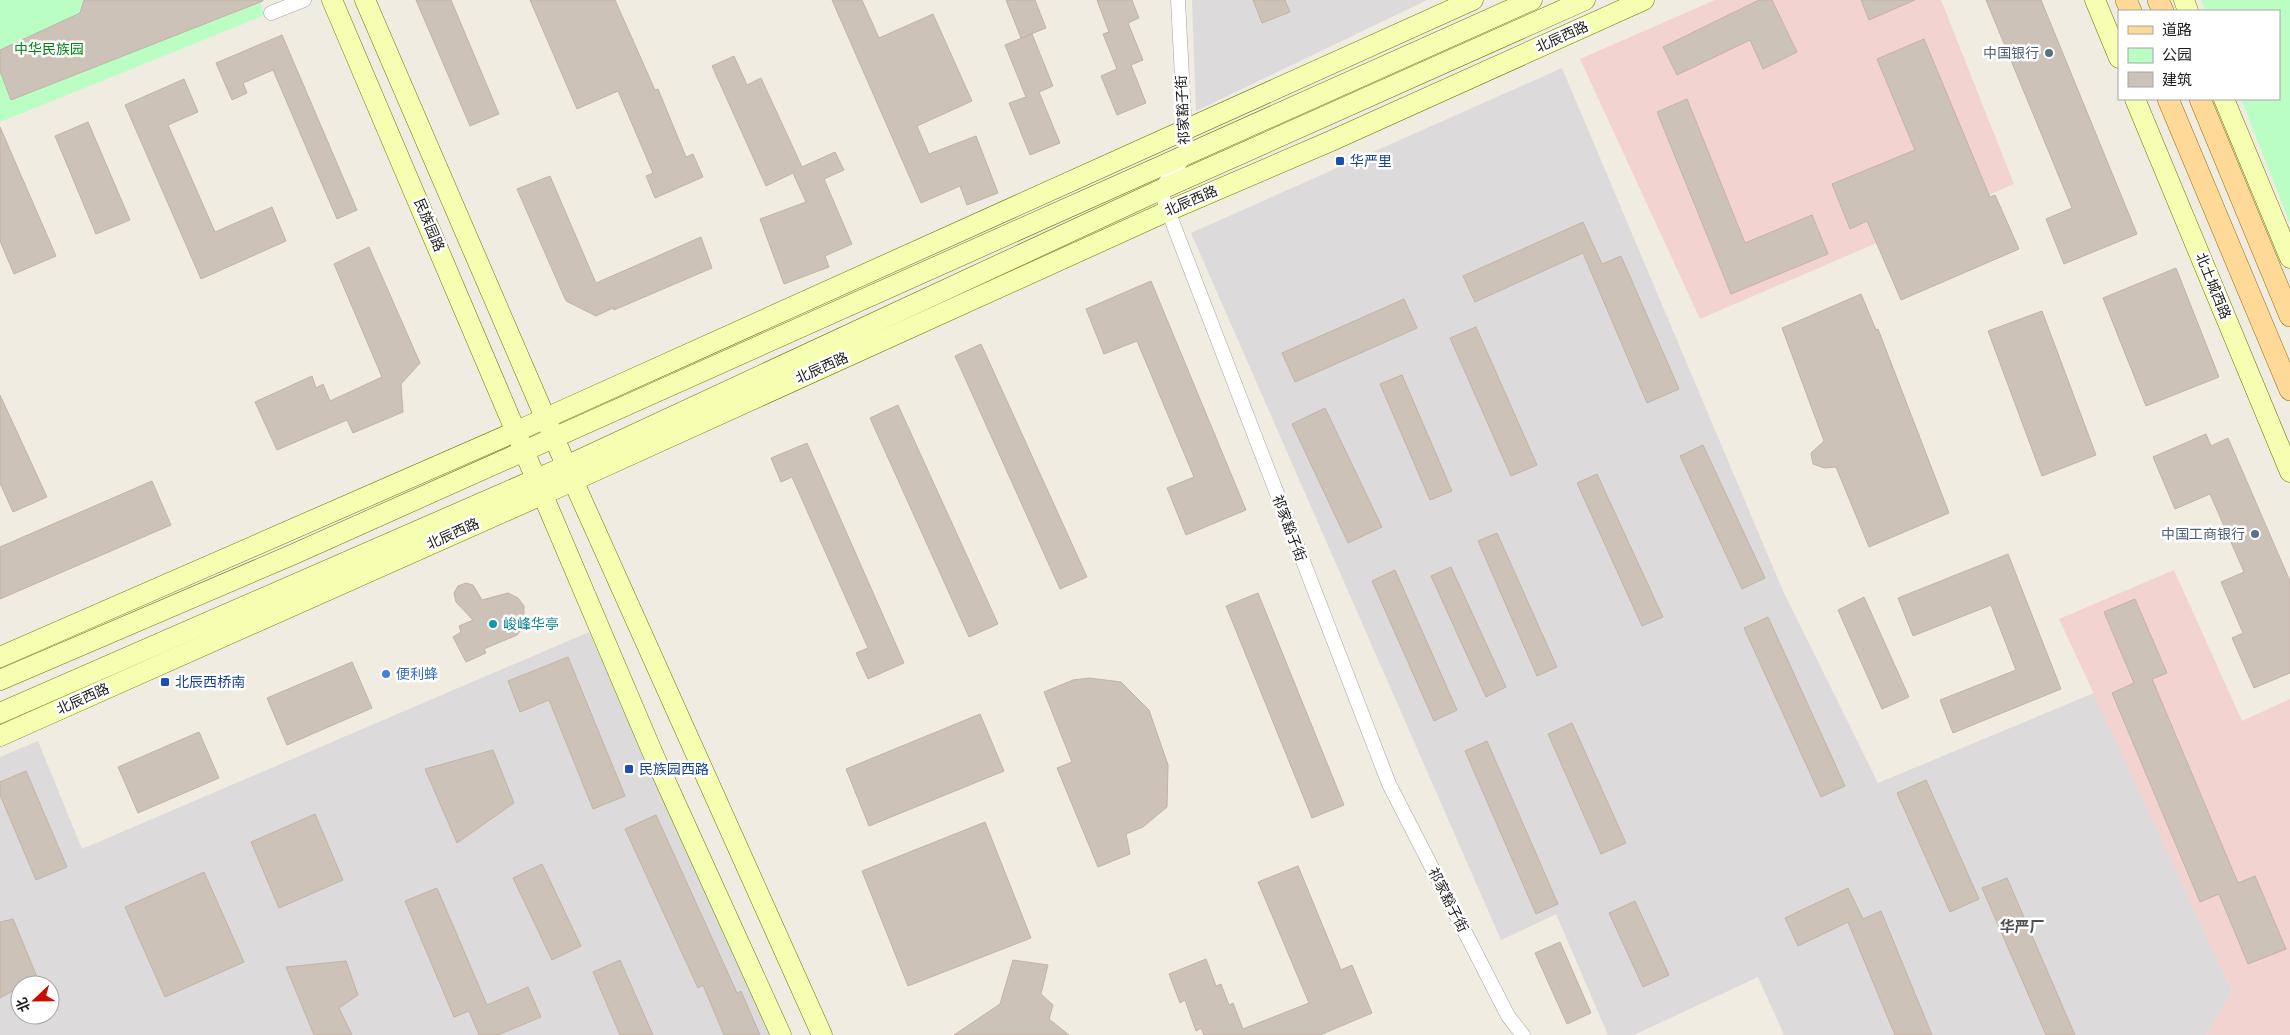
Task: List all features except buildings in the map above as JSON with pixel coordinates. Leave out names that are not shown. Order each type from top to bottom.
[{"type":"main road","name":"民族园路","points":[[332,0],[540,487]]},
{"type":"main road","points":[[365,0],[545,418],[822,1035]]},
{"type":"main road","points":[[0,657],[517,431],[1473,0]]},
{"type":"main road","points":[[0,680],[294,554],[1532,0]]},
{"type":"main road","name":"北辰西路","points":[[0,736],[336,585],[1160,190],[1585,0]]},
{"type":"main road","name":"北辰西路","points":[[570,473],[1331,141],[1644,0]]},
{"type":"main road","points":[[2095,0],[2118,56]]},
{"type":"main road","name":"北土城西路","points":[[2135,100],[2290,472]]},
{"type":"main road","points":[[2168,100],[2290,390]]},
{"type":"main road","points":[[2200,100],[2290,316]]},
{"type":"main road","points":[[2224,100],[2290,258]]},
{"type":"main road","points":[[540,487],[654,756],[781,1035]]},
{"type":"main road","name":"北辰西路","points":[[0,713],[276,592],[540,487]]},
{"type":"main road","points":[[276,592],[336,585]]},
{"type":"street","points":[[271,13],[304,0]]},
{"type":"street","name":"祁家豁子街","points":[[1178,0],[1186,155],[1160,190],[1389,784],[1508,1016],[1523,1035]]},
{"type":"shaded area","points":[[1192,0],[1427,0],[1196,111]]},
{"type":"shaded area","points":[[1715,0],[1941,0],[2014,184],[1700,319],[1580,59]]},
{"type":"shaded area","points":[[1562,68],[1783,591],[1878,783],[2094,693],[2232,991],[2206,1035],[1784,1035],[1758,977],[1634,1035],[1608,1035],[1556,914],[1501,940],[1191,233]]},
{"type":"shaded area","points":[[2174,570],[2242,721],[2290,699],[2290,1035],[2206,1035],[2232,991],[2059,619]]},
{"type":"shaded area","points":[[589,632],[770,1035],[0,1035],[0,757],[38,741],[82,849]]},
{"type":"green space","name":"中华民族园","points":[[0,0],[259,0],[265,15],[0,122]]},
{"type":"green space","points":[[2201,0],[2290,0],[2290,223],[2241,100],[2280,100],[2280,10],[2206,10]]},
{"type":"place","name":"中国银行","points":[[2049,53]]},
{"type":"place","name":"华严里","points":[[1340,161]]},
{"type":"place","name":"中国工商银行","points":[[2255,534]]},
{"type":"place","name":"峻峰华亭","points":[[493,624]]},
{"type":"place","name":"便利蜂","points":[[386,674]]},
{"type":"place","name":"北辰西桥南","points":[[165,682]]},
{"type":"place","name":"民族园西路","points":[[629,769]]},
{"type":"district","name":"华严厂","points":[[2022,927]]}]
